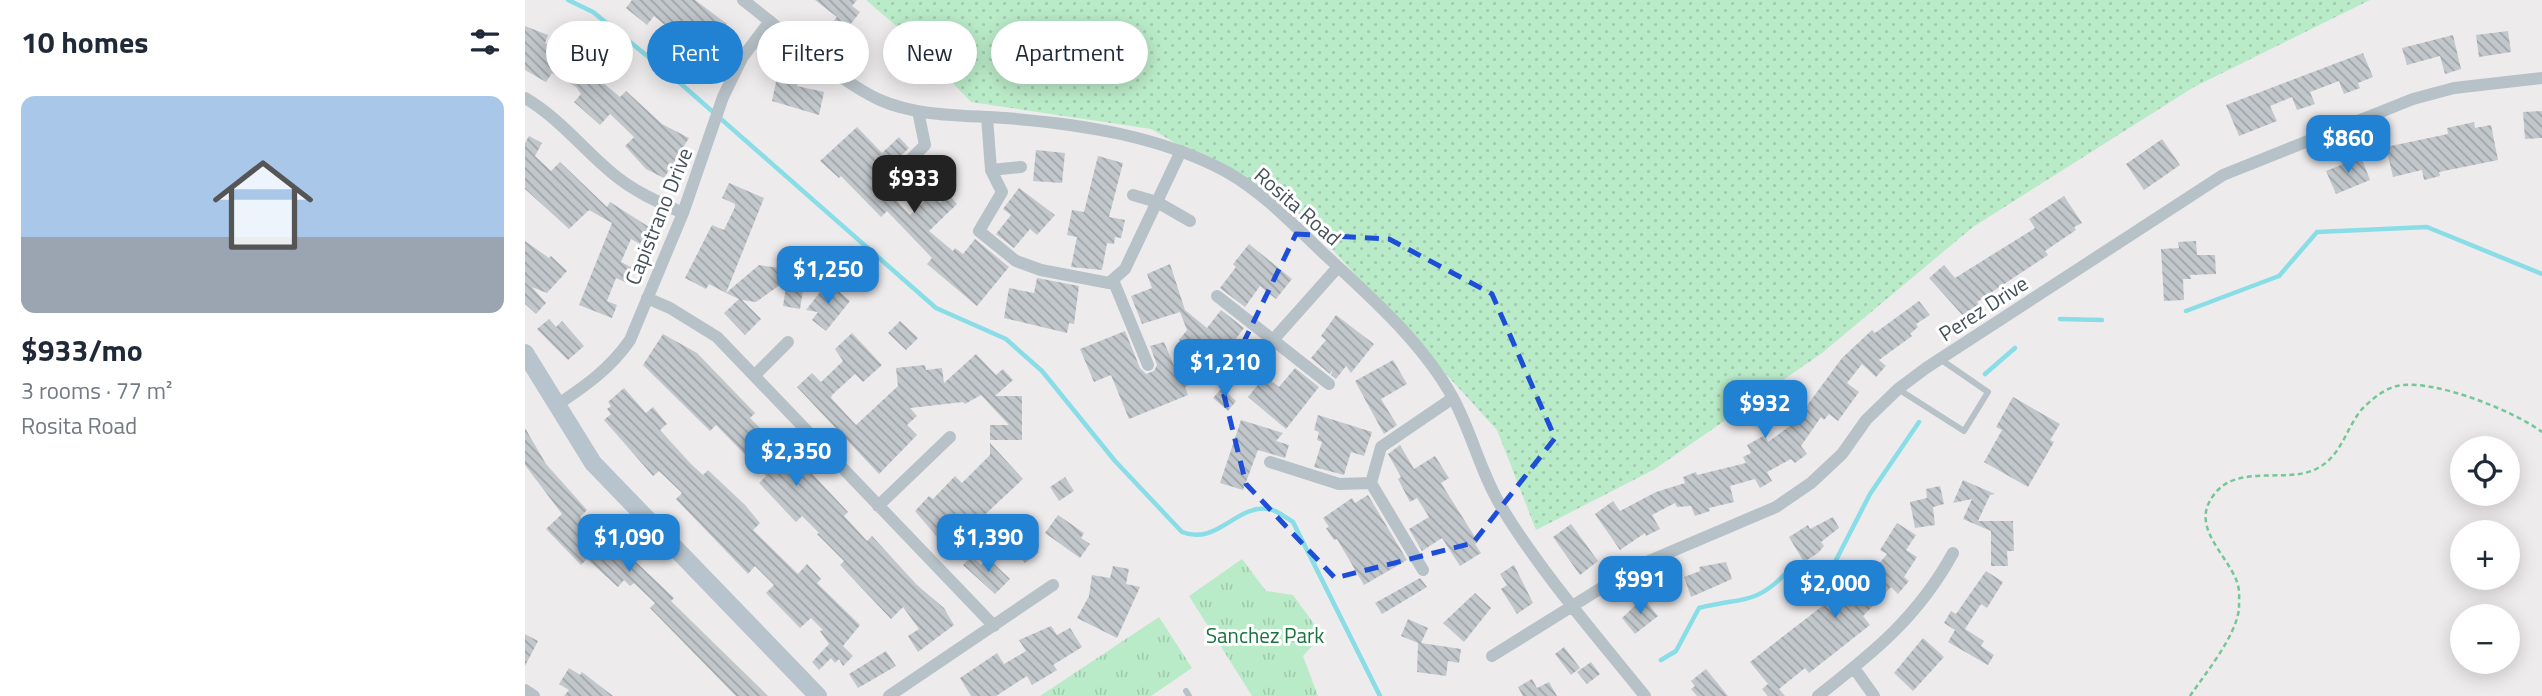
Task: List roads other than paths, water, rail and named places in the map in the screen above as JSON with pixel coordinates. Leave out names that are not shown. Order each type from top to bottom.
[{"type":"street","name":"Rosita Road","points":[[743,0],[770,21]]},
{"type":"street","name":"Capistrano Drive","points":[[557,405],[596,378],[617,359],[630,340],[683,213],[723,97],[742,58],[757,38]]},
{"type":"street","name":"Perez Drive","points":[[1492,656],[1635,567],[1776,507],[1811,483],[1898,389],[2223,175],[2413,99],[2453,88],[2542,79]]},
{"type":"street","name":"Rosita Road","points":[[858,84],[880,100],[918,111],[1057,122],[1181,150],[1229,173],[1267,200],[1339,267],[1427,359],[1453,398],[1500,505],[1571,605],[1645,696]]},
{"type":"street","points":[[525,98],[573,134],[611,173],[641,194],[683,213]]},
{"type":"street","points":[[897,173],[925,145],[918,111]]},
{"type":"street","points":[[987,117],[991,170],[1002,192],[979,231],[1016,261],[1041,270],[1109,283],[1125,270],[1181,150]]},
{"type":"street","points":[[991,170],[1021,167]]},
{"type":"street","points":[[1133,195],[1157,202],[1190,221]]},
{"type":"street","points":[[1273,340],[1339,267]]},
{"type":"street","points":[[1113,279],[1148,365]]},
{"type":"street","points":[[1217,296],[1329,384]]},
{"type":"street","points":[[647,298],[694,321],[717,337],[994,626]]},
{"type":"street","points":[[754,376],[788,342]]},
{"type":"street","points":[[525,353],[593,463],[817,696]]},
{"type":"street","points":[[1423,570],[1371,483],[1381,447],[1453,398]]},
{"type":"street","points":[[879,506],[950,437]]},
{"type":"street","points":[[1270,462],[1339,484],[1371,483]]},
{"type":"street","points":[[1818,696],[1901,627],[1921,604],[1953,553]]},
{"type":"street","points":[[889,696],[1053,585]]},
{"type":"street","points":[[1854,668],[1874,696]]},
{"type":"street","points":[[525,691],[534,696]]},
{"type":"lane","points":[[1898,389],[1964,431],[1988,392],[1940,359]]},
{"type":"waterway","points":[[568,0],[593,12],[672,76],[936,308],[1006,339],[1042,371],[1115,461],[1182,532],[1206,534],[1246,512],[1257,509],[1278,512],[1293,522],[1380,696]]},
{"type":"waterway","points":[[2186,311],[2279,276],[2317,232],[2427,227],[2542,274]]},
{"type":"waterway","points":[[2060,319],[2102,320]]},
{"type":"waterway","points":[[1985,374],[2015,348]]},
{"type":"waterway","points":[[1661,660],[1676,651],[1699,608],[1747,599],[1766,590],[1787,572],[1819,576],[1835,562],[1870,494],[1919,422]]},
{"type":"park label","name":"Sanchez Park","points":[[1265,635]]}]
